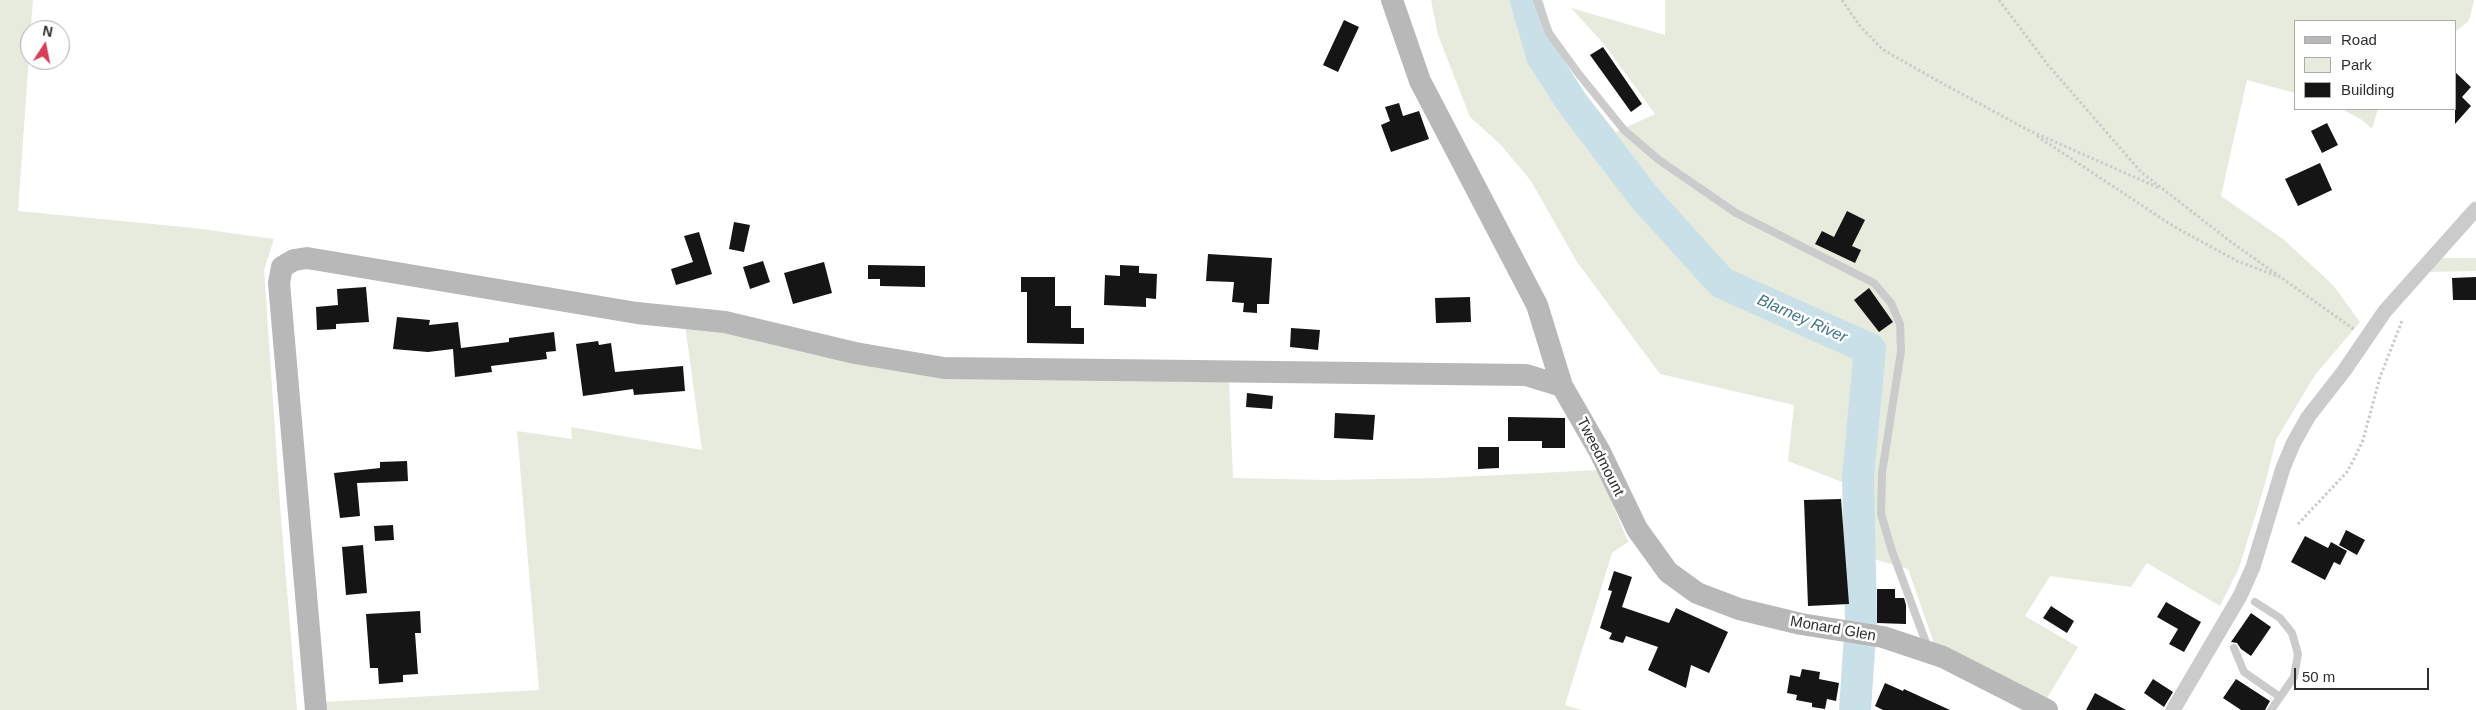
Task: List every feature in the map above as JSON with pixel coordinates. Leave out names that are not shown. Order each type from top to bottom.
[{"type":"street","name":"Tweedmount","points":[[1392,0],[1420,81],[1537,305],[1562,386],[1600,452],[1637,529]]},
{"type":"street","points":[[2173,710],[2240,596],[2253,567],[2283,468],[2293,444],[2308,417],[2385,311],[2476,209]]},
{"type":"street","points":[[316,710],[279,283],[282,267],[294,260],[307,258],[636,313],[662,314],[725,322],[855,353],[944,368],[1526,375],[1562,386]]},
{"type":"street","name":"Monard Glen","points":[[1637,529],[1668,572],[1705,598],[1760,615],[1883,637],[1929,652],[1943,657],[2047,710]]},
{"type":"lane","points":[[1537,0],[1549,33],[1578,73],[1624,130],[1645,148],[1736,212],[1874,282],[1891,303],[1900,324],[1901,352],[1882,473],[1881,514],[1892,551],[1929,652]]},
{"type":"lane","points":[[2255,602],[2280,618],[2292,633],[2296,644],[2297,668],[2271,710]]},
{"type":"lane","points":[[2234,648],[2244,672],[2280,697]]},
{"type":"path","points":[[1842,0],[1860,26],[1882,48],[2026,129],[2172,226],[2236,261],[2282,278]]},
{"type":"path","points":[[1999,0],[2048,65],[2141,172],[2282,278],[2366,338]]},
{"type":"path","points":[[2026,129],[2166,191]]},
{"type":"path","points":[[2298,524],[2347,472],[2354,459],[2362,440],[2380,377],[2402,321]]},
{"type":"green space","points":[[0,0],[33,0],[32,20],[20,20],[20,70],[28,70],[18,211],[194,228],[274,239],[264,270],[281,518],[297,710],[0,710]]},
{"type":"green space","points":[[1431,0],[1531,0],[1556,58],[1616,132],[1655,114],[1604,44],[1571,8],[1665,35],[1665,0],[2474,0],[2469,21],[2456,31],[2456,20],[2294,20],[2294,93],[2247,80],[2221,196],[2283,239],[2333,285],[2360,322],[2315,375],[2276,440],[2265,484],[2239,568],[2220,606],[2147,563],[2131,587],[2050,576],[2025,616],[2078,647],[2047,698],[1935,646],[1908,569],[1850,552],[1847,484],[1788,461],[1794,405],[1660,374],[1577,262],[1531,181],[1500,144],[1470,117],[1438,35]]},
{"type":"green space","points":[[2344,110],[2378,110],[2372,129],[2362,120]]},
{"type":"green space","points":[[2441,258],[2476,258],[2476,271],[2426,272]]},
{"type":"green space","points":[[684,317],[855,353],[1229,382],[1233,478],[1328,480],[1439,478],[1599,470],[1628,542],[1612,553],[1565,705],[1582,710],[324,710],[324,702],[539,690],[517,431],[572,439],[571,427],[702,450]]},
{"type":"building","points":[[1344,20],[1359,27],[1338,72],[1323,65]]},
{"type":"building","points":[[1603,47],[1642,104],[1631,112],[1590,55]]},
{"type":"building","points":[[2456,73],[2471,87],[2462,97],[2471,106],[2455,124]]},
{"type":"building","points":[[1399,103],[1403,116],[1419,111],[1429,139],[1391,152],[1381,125],[1390,121],[1385,107]]},
{"type":"building","points":[[2327,123],[2338,145],[2322,153],[2311,131]]},
{"type":"building","points":[[2320,163],[2332,190],[2298,206],[2285,179]]},
{"type":"building","points":[[1847,211],[1865,220],[1852,246],[1861,250],[1855,263],[1815,244],[1822,231],[1834,237]]},
{"type":"building","points":[[734,222],[750,225],[744,252],[729,249]]},
{"type":"building","points":[[699,232],[712,274],[676,285],[671,269],[693,262],[684,236]]},
{"type":"building","points":[[1208,254],[1272,258],[1269,304],[1257,304],[1257,313],[1243,312],[1244,303],[1232,302],[1234,282],[1206,281]]},
{"type":"building","points":[[763,261],[770,282],[750,289],[743,267]]},
{"type":"building","points":[[824,262],[832,293],[793,304],[784,273]]},
{"type":"building","points":[[868,265],[925,266],[925,287],[880,286],[880,279],[868,279]]},
{"type":"building","points":[[1120,265],[1139,266],[1139,273],[1157,274],[1156,299],[1146,298],[1146,307],[1104,305],[1105,275],[1120,276]]},
{"type":"building","points":[[1021,277],[1055,277],[1055,306],[1071,306],[1071,328],[1084,328],[1084,344],[1027,343],[1027,292],[1021,292]]},
{"type":"building","points":[[2476,277],[2476,300],[2453,300],[2452,278]]},
{"type":"building","points":[[366,287],[369,322],[336,324],[336,329],[317,330],[316,307],[338,305],[337,289]]},
{"type":"building","points":[[1869,288],[1893,322],[1879,332],[1854,300]]},
{"type":"building","points":[[1470,297],[1471,322],[1436,323],[1435,298]]},
{"type":"building","points":[[397,317],[430,320],[429,325],[458,322],[461,348],[509,342],[509,338],[554,332],[556,351],[546,352],[547,359],[491,366],[492,372],[455,377],[453,349],[428,352],[393,349]]},
{"type":"building","points":[[1291,328],[1320,330],[1318,350],[1290,347]]},
{"type":"building","points":[[598,341],[599,345],[611,343],[615,372],[683,366],[685,391],[634,395],[633,389],[583,396],[576,344]]},
{"type":"building","points":[[1247,393],[1273,396],[1272,409],[1246,407]]},
{"type":"building","points":[[1335,413],[1375,415],[1373,440],[1334,438]]},
{"type":"building","points":[[1508,417],[1565,418],[1565,448],[1542,448],[1542,441],[1508,441]]},
{"type":"building","points":[[1478,447],[1499,447],[1499,468],[1478,469]]},
{"type":"building","points":[[407,461],[408,481],[357,483],[360,516],[340,518],[334,473],[380,468],[380,462]]},
{"type":"building","points":[[1841,499],[1849,604],[1808,606],[1804,500]]},
{"type":"building","points":[[393,525],[394,540],[375,541],[374,526]]},
{"type":"building","points":[[2346,530],[2365,540],[2357,555],[2339,545]]},
{"type":"building","points":[[2305,536],[2328,548],[2331,542],[2347,551],[2340,565],[2334,562],[2325,580],[2291,562]]},
{"type":"building","points":[[363,545],[367,593],[346,595],[342,547]]},
{"type":"building","points":[[1614,571],[1632,577],[1622,607],[1669,623],[1676,608],[1728,632],[1709,673],[1691,665],[1686,688],[1648,670],[1658,647],[1626,636],[1623,643],[1609,639],[1612,633],[1600,628],[1612,591],[1608,590]]},
{"type":"building","points":[[1877,589],[1895,589],[1895,598],[1904,598],[1906,624],[1877,623]]},
{"type":"building","points":[[2166,602],[2201,622],[2184,652],[2169,644],[2178,629],[2157,617]]},
{"type":"building","points":[[2051,606],[2074,621],[2067,633],[2043,618]]},
{"type":"building","points":[[420,611],[421,633],[415,633],[418,674],[403,675],[403,682],[379,684],[378,668],[370,668],[366,614]]},
{"type":"building","points":[[2251,613],[2271,627],[2251,656],[2241,649],[2237,643],[2231,642]]},
{"type":"building","points":[[1802,669],[1820,672],[1819,679],[1839,683],[1836,701],[1827,699],[1825,709],[1812,707],[1812,703],[1796,700],[1797,695],[1787,693],[1790,675],[1800,677]]},
{"type":"building","points":[[2153,679],[2173,692],[2164,707],[2144,693]]},
{"type":"building","points":[[2236,679],[2270,701],[2265,710],[2241,710],[2223,698]]},
{"type":"building","points":[[1885,683],[1903,691],[1904,689],[1950,710],[1883,710],[1875,706]]},
{"type":"building","points":[[2095,693],[2126,710],[2086,710]]},
{"type":"waterway","name":"Blarney River","points":[[1526,0],[1542,56],[1573,104],[1644,197],[1722,283],[1870,349],[1858,477],[1861,620],[1855,710]]}]
